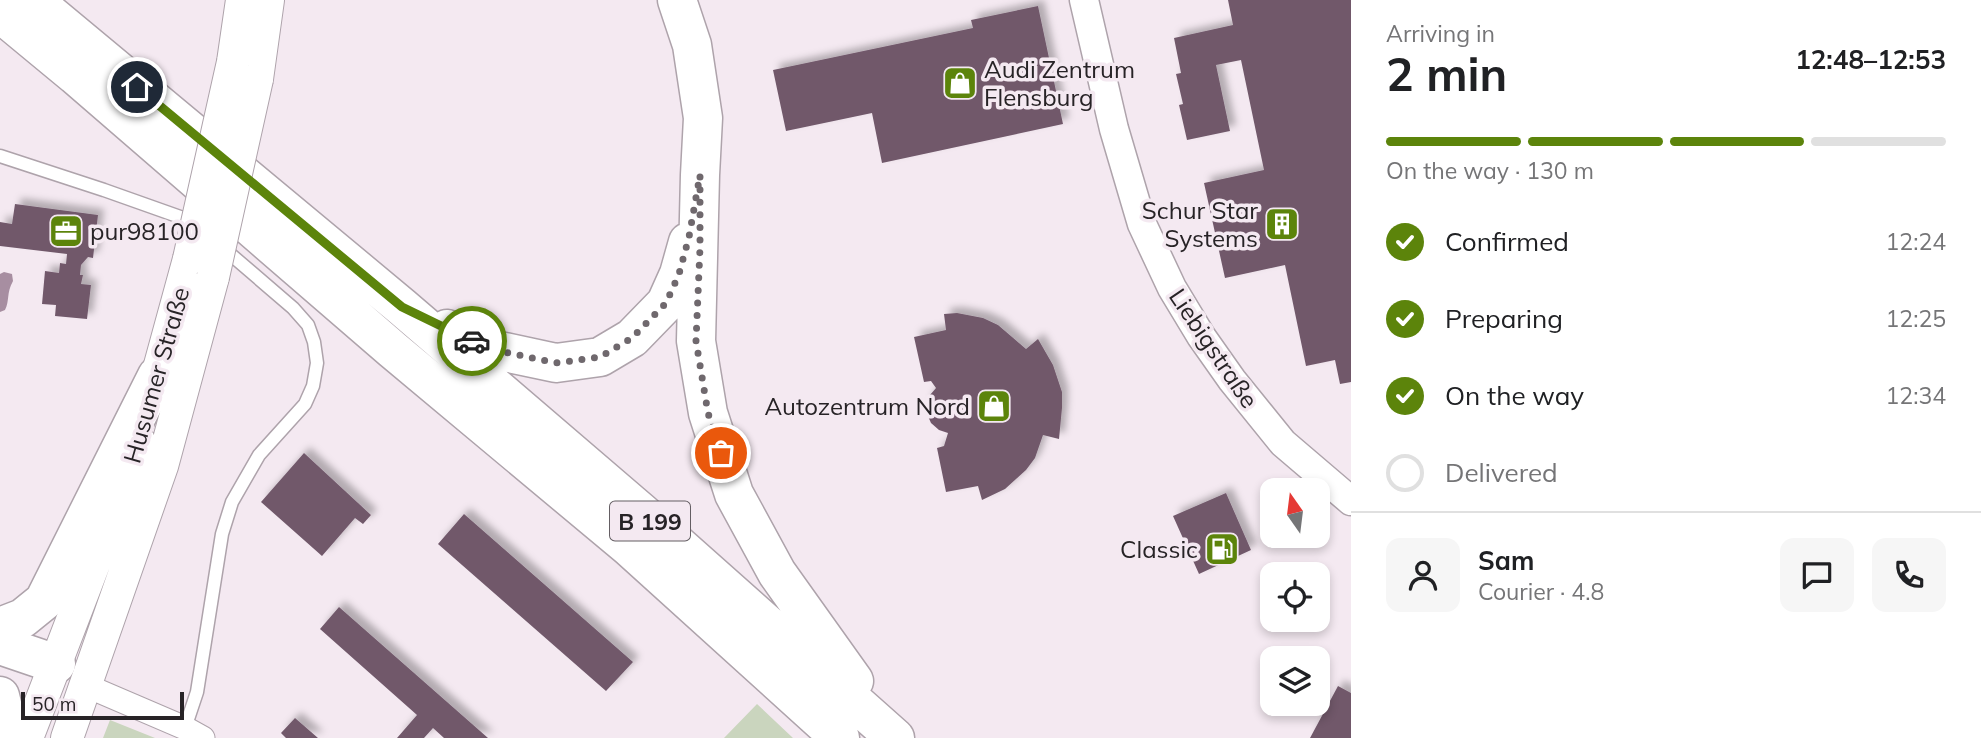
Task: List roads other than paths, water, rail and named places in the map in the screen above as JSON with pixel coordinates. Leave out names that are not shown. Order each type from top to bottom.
[{"type":"highway","name":"B 199","points":[[33,0],[402,307],[642,513],[896,738]]},
{"type":"highway","points":[[677,0],[692,45],[703,118],[696,341],[708,413],[734,494],[777,573],[896,738]]},
{"type":"highway","name":"B 199","points":[[0,13],[393,350],[629,547],[840,738]]},
{"type":"highway","points":[[0,38],[75,75]]},
{"type":"highway","points":[[402,307],[486,348],[556,363],[600,357],[632,338],[666,303],[679,274],[689,237],[700,175]]},
{"type":"highway","points":[[0,627],[23,618],[44,601],[158,376]]},
{"type":"highway","points":[[0,645],[51,675]]},
{"type":"highway","points":[[0,667],[51,675]]},
{"type":"highway","points":[[0,696],[8,727],[6,738]]},
{"type":"main road","name":"Husumer Straße","points":[[242,0],[245,71]]},
{"type":"main road","name":"Husumer Straße","points":[[67,738],[162,466],[201,268],[245,71],[268,0]]},
{"type":"main road","name":"Husumer Straße","points":[[27,738],[133,462],[158,376],[201,268]]},
{"type":"main road","points":[[51,675],[87,686]]},
{"type":"street","name":"Liebigstraße","points":[[1084,0],[1114,129],[1142,224],[1172,288],[1216,358],[1283,443],[1351,501]]},
{"type":"street","points":[[87,686],[194,733]]},
{"type":"lane","points":[[0,156],[183,218],[209,235],[293,308],[308,325],[317,363],[313,386],[305,404],[259,455],[232,502],[222,534],[197,692],[194,733]]},
{"type":"place","name":"Audi Zentrum Flensburg","points":[[960,83]]},
{"type":"place","name":"Schur Star Systems","points":[[1282,224]]},
{"type":"place","name":"pur98100","points":[[66,231]]},
{"type":"place","name":"Autozentrum Nord","points":[[994,406]]},
{"type":"place","name":"Classic","points":[[1222,549]]}]
